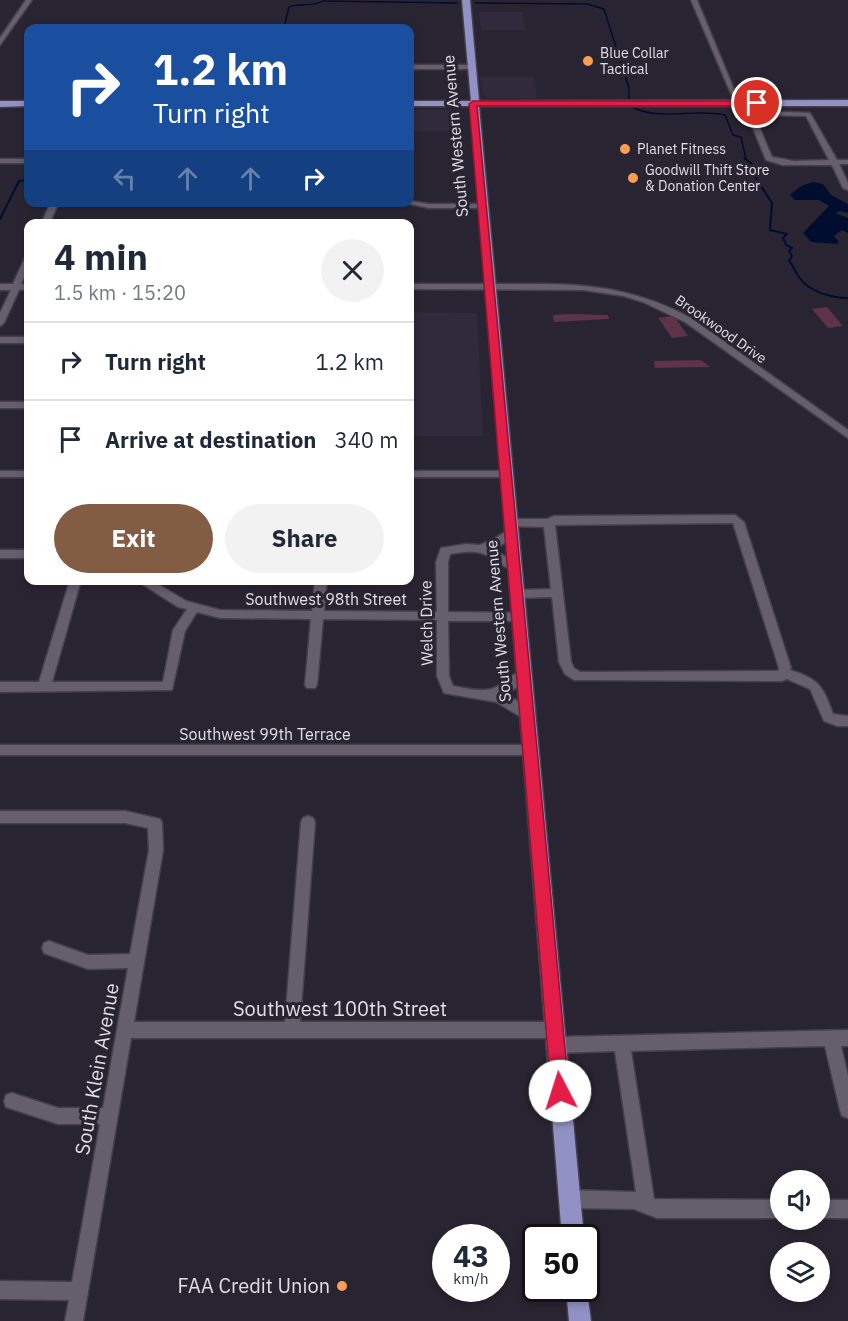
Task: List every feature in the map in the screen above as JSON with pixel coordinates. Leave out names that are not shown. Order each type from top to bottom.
[{"type":"main road","name":"South Western Avenue","points":[[466,0],[473,104],[572,1224]]},
{"type":"main road","points":[[414,104],[848,103]]},
{"type":"main road","points":[[0,104],[24,104]]},
{"type":"main road","points":[[578,1302],[580,1321]]},
{"type":"street","points":[[0,44],[29,0]]},
{"type":"street","points":[[694,0],[738,103]]},
{"type":"street","points":[[414,67],[470,67]]},
{"type":"street","points":[[848,162],[834,162],[773,161],[769,158],[751,116],[760,113],[808,114],[834,162],[848,188]]},
{"type":"street","points":[[0,160],[24,160]]},
{"type":"street","points":[[414,204],[429,206],[482,206]]},
{"type":"street","points":[[0,323],[24,269]]},
{"type":"street","points":[[0,287],[24,287]]},
{"type":"street","name":"Brookwood Drive","points":[[414,287],[591,287],[621,291],[655,302],[688,320],[848,435]]},
{"type":"street","points":[[0,340],[24,340]]},
{"type":"street","points":[[0,405],[24,405]]},
{"type":"street","points":[[0,474],[24,474]]},
{"type":"street","points":[[414,474],[506,474]]},
{"type":"street","points":[[511,527],[577,519],[735,519],[740,522],[785,668],[782,676],[764,678],[578,677],[569,671],[565,662],[549,523]]},
{"type":"street","name":"Welch Drive","points":[[511,527],[498,542],[484,548],[446,550],[442,562],[443,676],[448,690],[469,694],[492,694],[512,702],[528,716]]},
{"type":"street","points":[[484,548],[500,554],[514,567]]},
{"type":"street","points":[[0,554],[24,554]]},
{"type":"street","points":[[44,687],[75,585]]},
{"type":"street","name":"Southwest 98th Street","points":[[152,585],[194,608],[232,616],[519,617]]},
{"type":"street","points":[[311,685],[320,585]]},
{"type":"street","points":[[517,594],[556,593]]},
{"type":"street","points":[[0,687],[168,687],[179,630],[194,608]]},
{"type":"street","points":[[783,673],[812,682],[819,691],[828,717],[842,721]]},
{"type":"street","points":[[492,694],[507,688],[524,674]]},
{"type":"street","name":"Southwest 99th Terrace","points":[[0,750],[531,750]]},
{"type":"street","name":"South Klein Avenue","points":[[0,817],[125,817],[155,823],[156,850],[74,1321]]},
{"type":"street","points":[[292,1030],[308,822]]},
{"type":"street","points":[[49,948],[88,962],[136,961]]},
{"type":"street","name":"Southwest 100th Street","points":[[126,1030],[292,1030],[556,1038],[622,1044],[848,1038]]},
{"type":"street","points":[[831,1038],[848,1110]]},
{"type":"street","points":[[622,1044],[646,1204]]},
{"type":"street","points":[[12,1101],[58,1116],[110,1116]]},
{"type":"street","points":[[569,1199],[634,1200],[657,1209],[770,1209]]},
{"type":"street","points":[[830,1209],[848,1209]]},
{"type":"street","points":[[0,1290],[80,1291]]},
{"type":"shaded area","points":[[479,12],[523,12],[525,30],[481,30]]},
{"type":"shaded area","points":[[480,77],[534,77],[537,98],[488,98],[483,95]]},
{"type":"shaded area","points":[[414,110],[460,112],[462,131],[414,131]]},
{"type":"shaded area","points":[[827,307],[843,326],[828,328],[812,309]]},
{"type":"shaded area","points":[[414,312],[477,313],[483,436],[414,436]]},
{"type":"shaded area","points":[[553,315],[608,315],[609,319],[554,322]]},
{"type":"shaded area","points":[[674,316],[688,336],[672,338],[658,318]]},
{"type":"shaded area","points":[[701,360],[710,367],[655,368],[654,361]]},
{"type":"water","points":[[813,182],[823,184],[831,195],[848,204],[848,213],[840,211],[835,213],[848,218],[848,233],[842,230],[834,236],[839,242],[837,244],[811,242],[803,233],[829,206],[819,200],[795,200],[790,195],[801,186]]},
{"type":"waterway","points":[[285,24],[289,7],[323,1],[457,3]]},
{"type":"waterway","points":[[475,3],[587,4],[604,9],[629,88],[629,99]]},
{"type":"waterway","points":[[634,108],[656,114],[714,113],[725,115],[733,135],[741,137],[746,159]]},
{"type":"waterway","points":[[744,158],[757,168],[754,175],[772,203],[770,230],[787,234],[783,238],[786,245],[792,248],[789,251],[792,256],[789,261],[799,277],[809,287],[821,293],[848,298]]},
{"type":"waterway","points":[[0,219],[19,181],[24,180]]},
{"type":"place","name":"Blue Collar Tactical","points":[[588,61]]},
{"type":"place","name":"Planet Fitness","points":[[625,149]]},
{"type":"place","name":"Goodwill Thift Store & Donation Center","points":[[633,178]]},
{"type":"place","name":"FAA Credit Union","points":[[342,1286]]},
{"type":"route","points":[[560,1091],[473,104],[757,103]]}]
